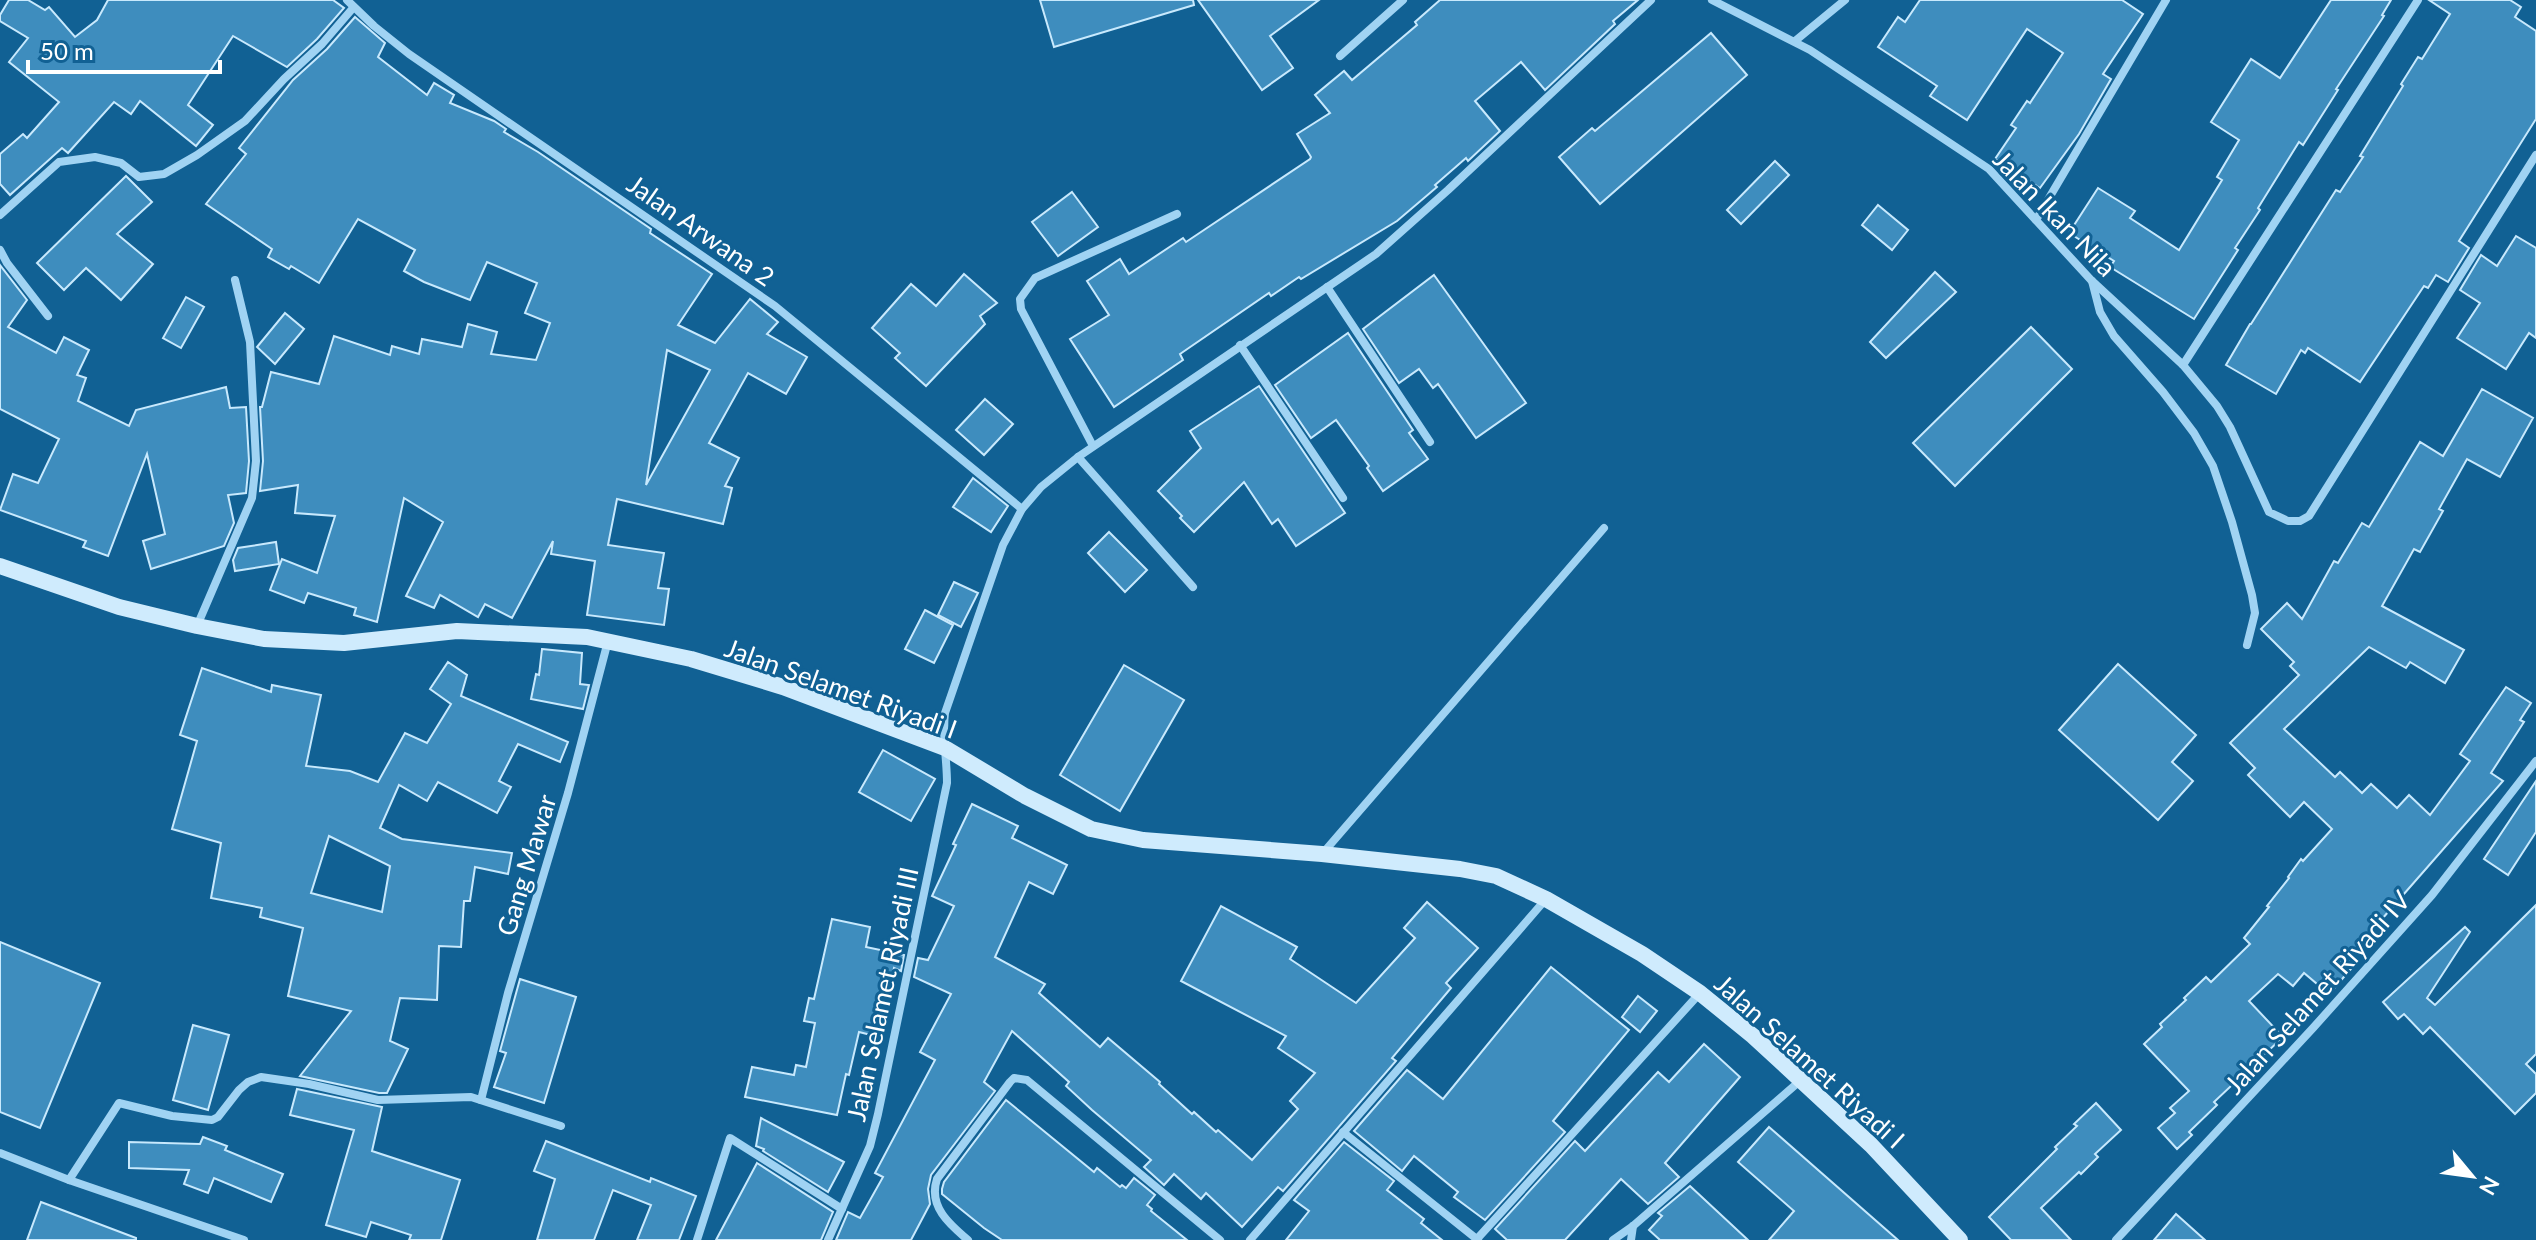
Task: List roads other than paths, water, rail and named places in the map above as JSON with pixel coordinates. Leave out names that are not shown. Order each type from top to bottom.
[{"type":"main road","name":"Jalan Selamet Riyadi I","points":[[0,566],[119,607],[264,639],[344,643],[457,631],[587,637],[608,641],[740,673],[945,748],[1025,796],[1091,829],[1111,835],[1227,848],[1322,854],[1460,869],[1496,876],[1546,899],[1642,954],[1700,993],[1753,1036],[1871,1145],[1960,1240]]},
{"type":"street","points":[[1340,56],[1403,0]]},
{"type":"street","name":"Jalan Selamet Riyadi III","points":[[828,1240],[870,1146],[878,1114],[947,783],[943,731],[945,713],[1003,545],[1022,509],[1041,487],[1093,446],[1376,254],[1651,0]]},
{"type":"street","name":"Jalan Ikan Nila","points":[[1712,0],[1795,41],[1989,169],[2091,280],[2183,365],[2230,427],[2269,512],[2288,521],[2300,521],[2309,516],[2536,155]]},
{"type":"street","points":[[1795,41],[1845,0]]},
{"type":"street","points":[[2036,220],[2166,0]]},
{"type":"street","points":[[2183,365],[2418,0]]},
{"type":"street","points":[[0,215],[59,162],[95,157],[121,163],[139,177],[164,174],[197,155],[245,121],[322,44],[350,4]]},
{"type":"street","name":"Jalan Arwana 2","points":[[350,4],[409,54],[775,306],[1022,509]]},
{"type":"street","points":[[1093,446],[1021,309],[1020,299],[1035,278],[1177,214]]},
{"type":"street","points":[[0,250],[48,316]]},
{"type":"street","points":[[197,626],[252,498],[255,447],[250,342],[235,280]]},
{"type":"street","points":[[2091,280],[2100,312],[2114,336],[2163,392],[2194,433],[2213,466],[2252,595],[2255,613],[2247,645]]},
{"type":"street","points":[[1327,287],[1430,442]]},
{"type":"street","points":[[1240,345],[1343,498]]},
{"type":"street","points":[[1078,457],[1193,587]]},
{"type":"street","points":[[1322,854],[1604,528]]},
{"type":"street","name":"Gang Mawar","points":[[481,1100],[508,993],[568,793],[608,641]]},
{"type":"street","name":"Jalan Selamet Riyadi IV","points":[[2116,1240],[2432,895],[2536,761]]},
{"type":"street","points":[[1250,1240],[1546,899]]},
{"type":"street","points":[[1343,1132],[1478,1239],[1700,993]]},
{"type":"street","points":[[69,1180],[119,1103],[172,1116],[212,1120],[248,1082],[261,1077],[378,1100],[460,1097],[481,1100],[561,1126]]},
{"type":"street","points":[[968,1240],[947,1222],[938,1207],[934,1189],[937,1179],[1010,1082],[1021,1078],[1220,1240]]},
{"type":"street","points":[[1613,1240],[1801,1080]]},
{"type":"street","points":[[697,1240],[730,1138],[842,1209]]},
{"type":"street","points":[[0,1153],[244,1240]]},
{"type":"street","points":[[1631,1240],[1633,1226]]}]
